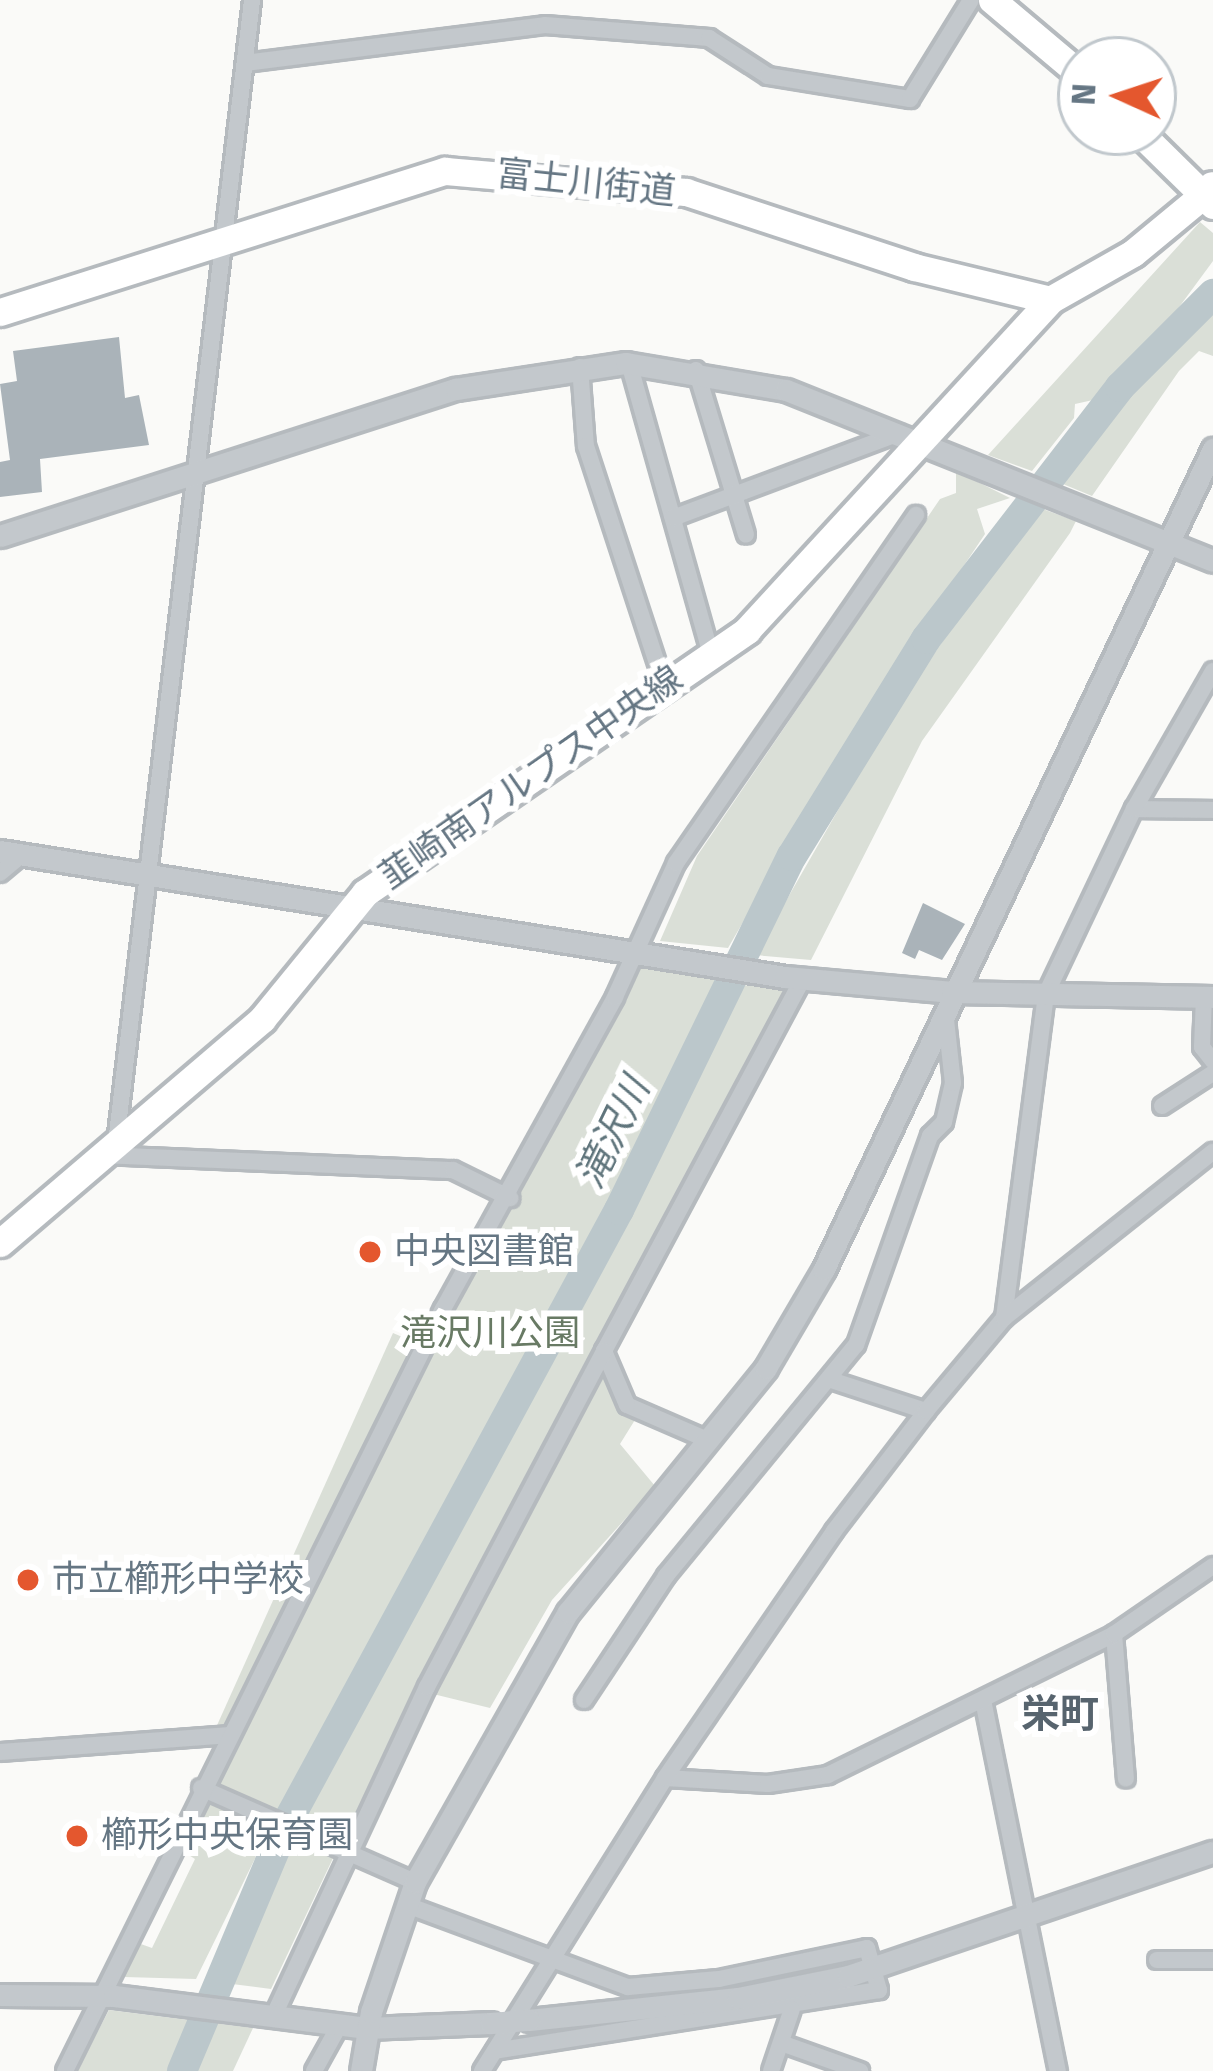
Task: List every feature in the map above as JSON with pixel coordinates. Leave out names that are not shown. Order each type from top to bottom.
[{"type":"main road","points":[[992,0],[1057,56]]},
{"type":"main road","points":[[1050,299],[1133,253],[1210,194],[1166,156]]},
{"type":"main road","name":"富士川街道","points":[[0,312],[445,171],[520,172],[686,192],[914,267],[1050,299]]},
{"type":"main road","name":"韮崎南アルプス中央線","points":[[0,1243],[262,1019],[353,908],[410,857],[711,654],[789,590],[910,438],[1050,299]]},
{"type":"street","points":[[252,0],[199,476],[110,1150],[453,1170],[510,1198]]},
{"type":"street","points":[[245,63],[545,25],[709,38],[768,76],[910,99],[971,0]]},
{"type":"street","points":[[0,536],[199,476],[456,388],[629,363],[696,370],[787,390],[1213,561]]},
{"type":"street","points":[[629,363],[711,654]]},
{"type":"street","points":[[580,367],[586,446],[664,685]]},
{"type":"street","points":[[696,370],[746,535]]},
{"type":"street","points":[[673,518],[910,438]]},
{"type":"street","points":[[361,2071],[367,2029],[415,1882],[568,1612],[766,1368],[824,1269],[948,999],[1213,449]]},
{"type":"street","points":[[65,2071],[108,1996],[201,1788],[442,1310],[510,1198],[639,952],[676,862],[916,515]]},
{"type":"street","points":[[1004,1318],[1046,994],[1134,809],[1213,671]]},
{"type":"street","points":[[1134,809],[1213,810]]},
{"type":"street","points":[[0,873],[11,852],[948,999],[1046,994],[1209,997],[1202,1046],[1213,1061]]},
{"type":"street","points":[[268,2014],[342,1852],[794,977]]},
{"type":"street","points":[[584,1700],[667,1576],[856,1345],[930,1136],[944,1122],[953,1083],[948,999]]},
{"type":"street","points":[[1162,1106],[1213,1073]]},
{"type":"street","points":[[482,2071],[549,1955],[664,1778],[834,1531],[926,1412],[1004,1318],[1213,1152]]},
{"type":"street","points":[[604,1351],[627,1405],[710,1442]]},
{"type":"street","points":[[831,1380],[926,1412]]},
{"type":"street","points":[[664,1778],[769,1784],[828,1775],[1114,1634],[1213,1566]]},
{"type":"street","points":[[1114,1634],[1126,1779]]},
{"type":"street","points":[[983,1700],[1003,1773],[1022,1921],[1058,2071]]},
{"type":"street","points":[[0,1752],[229,1735]]},
{"type":"street","points":[[201,1788],[415,1882]]},
{"type":"street","points":[[0,1995],[108,1996],[367,2029],[529,2020],[738,1998],[873,1969],[1213,1852]]},
{"type":"street","points":[[407,1905],[628,1987],[719,1979],[867,1948],[879,1990],[792,2009],[495,2051]]},
{"type":"street","points":[[1157,1960],[1213,1960]]},
{"type":"street","points":[[771,2071],[784,2044],[792,2009]]},
{"type":"street","points":[[314,2071],[340,2024]]},
{"type":"street","points":[[784,2044],[860,2071]]},
{"type":"green space","points":[[1200,222],[1213,233],[1213,261],[1160,333],[1093,400],[1075,404],[1074,418],[1032,471],[988,455]]},
{"type":"green space","points":[[1213,304],[1213,356],[1199,351],[1179,371],[1092,496],[1058,482],[1133,382]]},
{"type":"green space","points":[[956,471],[1010,498],[977,509],[985,534],[860,721],[728,948],[660,941],[697,856],[940,499],[956,493]]},
{"type":"green space","points":[[1037,507],[1076,521],[922,741],[811,960],[755,955],[900,702]]},
{"type":"green space","name":"滝沢川公園","points":[[639,952],[741,969],[303,1793],[271,1821],[201,1788],[439,1317]]},
{"type":"green space","name":"滝沢川公園","points":[[741,985],[791,988],[600,1351],[638,1415],[620,1444],[655,1486],[552,1600],[490,1708],[425,1692],[365,1820],[351,1822],[340,1844],[299,1825],[571,1305],[581,1308],[583,1287]]},
{"type":"green space","name":"滝沢川公園","points":[[393,1333],[421,1345],[226,1731],[214,1732]]},
{"type":"green space","points":[[205,1799],[270,1828],[196,1979],[124,1977],[138,1943],[152,1948],[195,1859],[181,1850]]},
{"type":"green space","points":[[293,1837],[335,1854],[271,1989],[224,1983]]},
{"type":"green space","points":[[109,2010],[253,2028],[233,2071],[77,2071]]},
{"type":"building","points":[[119,337],[125,398],[139,395],[149,445],[40,459],[42,492],[0,497],[0,462],[10,460],[0,384],[17,381],[13,351]]},
{"type":"building","points":[[923,903],[965,924],[942,960],[919,950],[915,959],[902,953]]},
{"type":"waterway","name":"滝沢川","points":[[182,2071],[284,1828],[619,1210],[792,856],[926,639],[1120,387],[1213,294]]},
{"type":"place","name":"中央図書館","points":[[370,1252]]},
{"type":"place","name":"市立櫛形中学校","points":[[28,1580]]},
{"type":"place","name":"櫛形中央保育園","points":[[77,1836]]},
{"type":"district","name":"栄町","points":[[1060,1714]]}]
